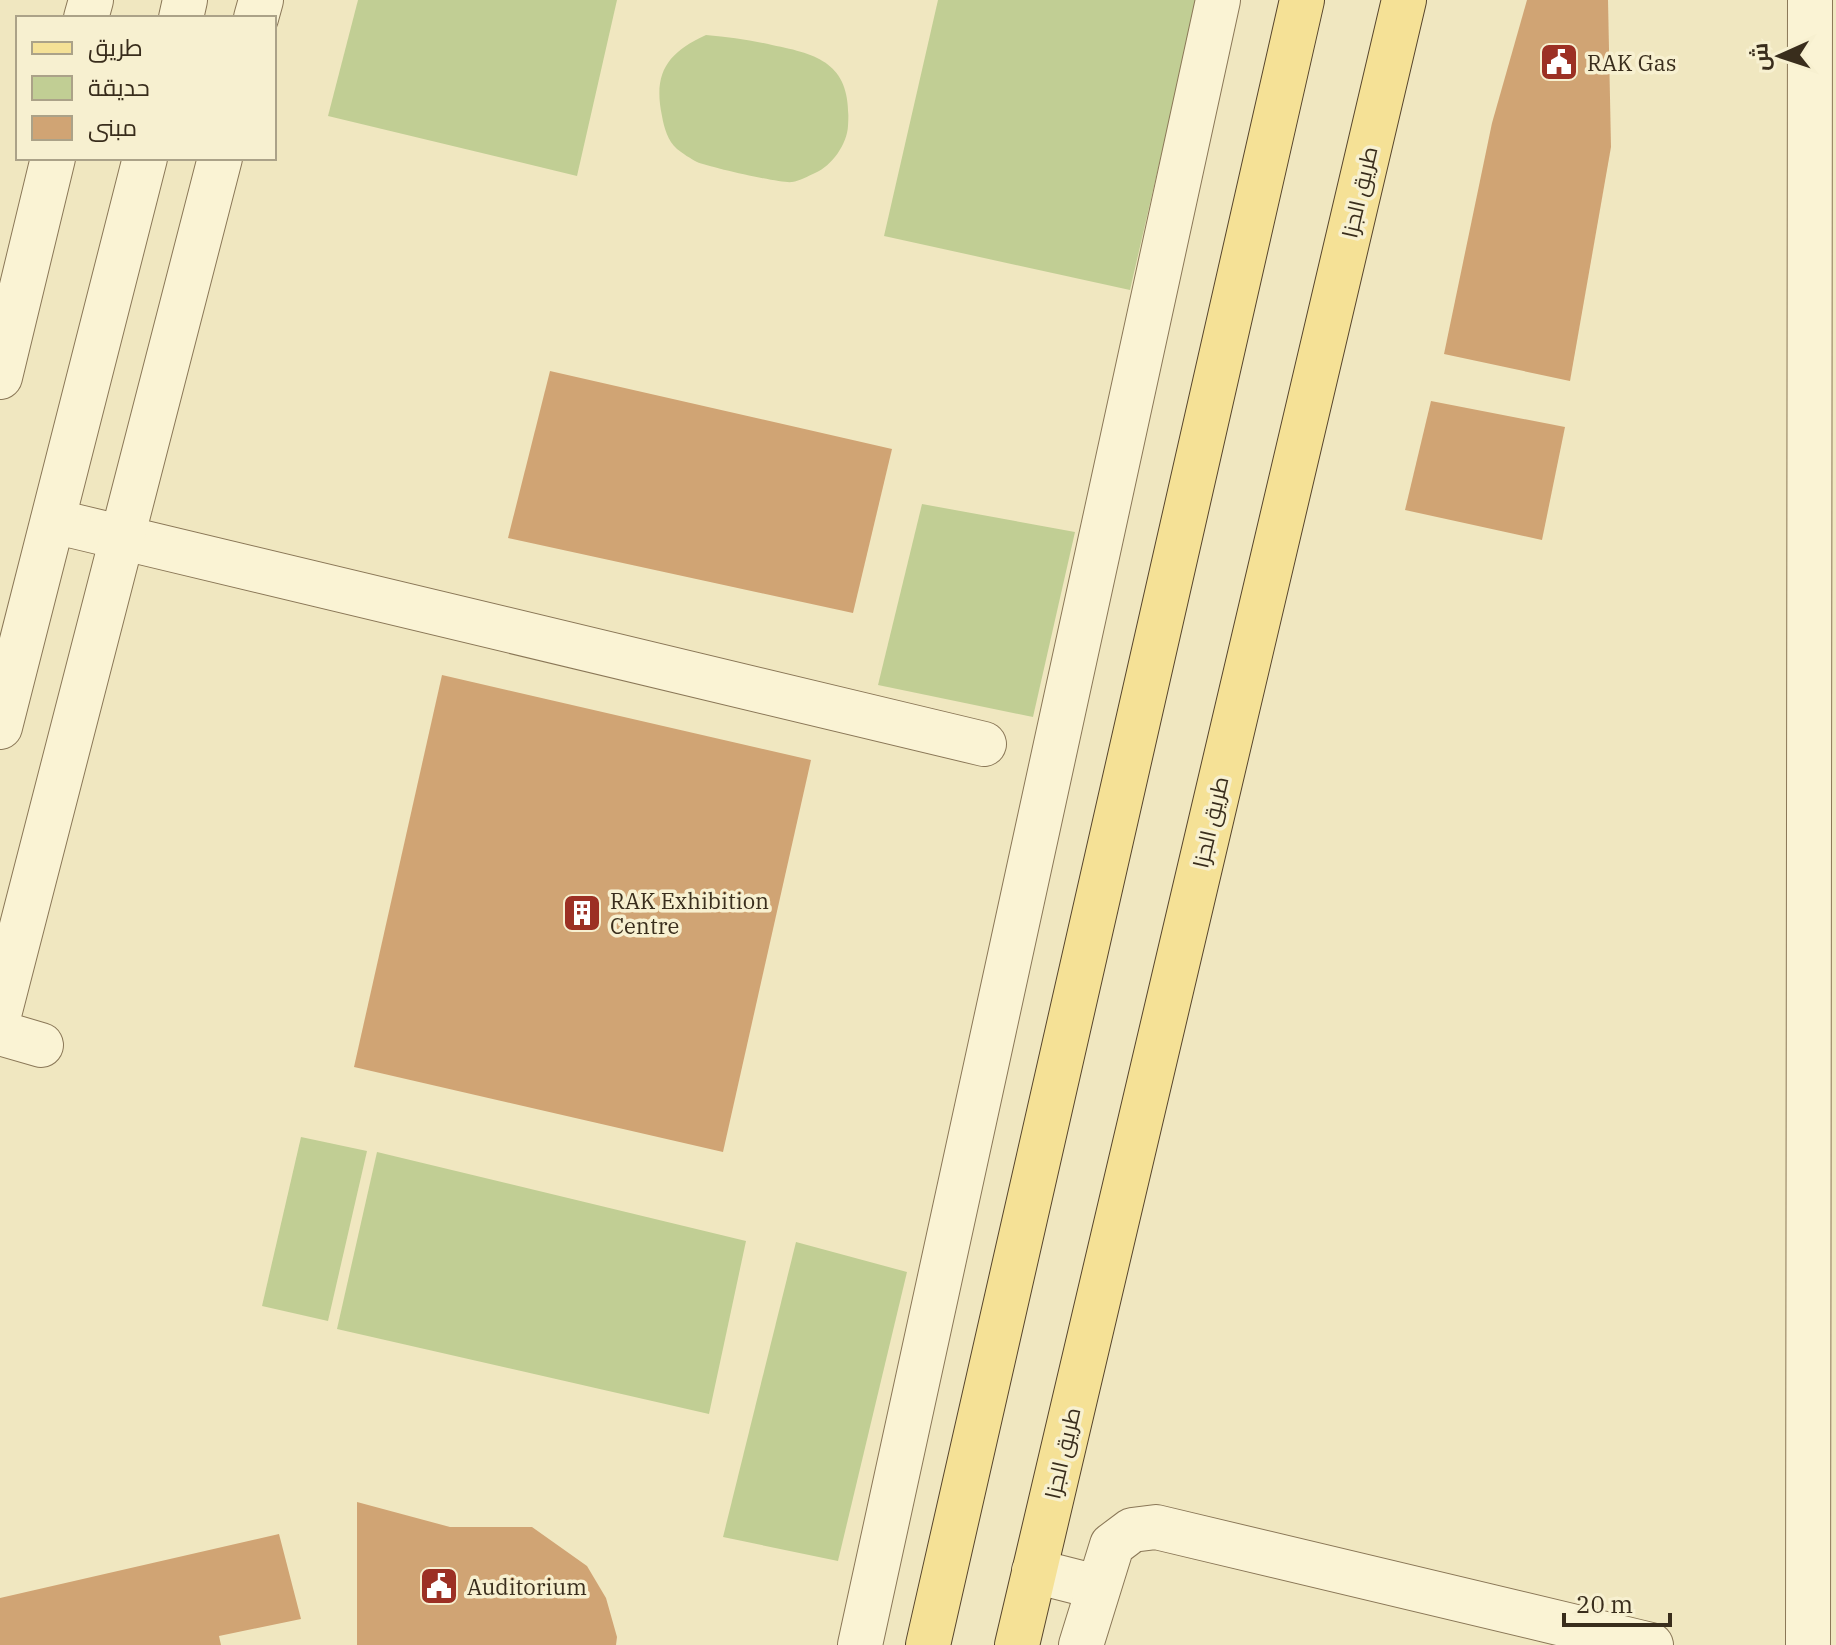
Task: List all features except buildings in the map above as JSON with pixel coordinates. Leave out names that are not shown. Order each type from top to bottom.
[{"type":"main road","points":[[928,1645],[1302,0]]},
{"type":"main road","name":"طريق الجزا","points":[[1017,1645],[1404,0]]},
{"type":"street","points":[[860,1645],[1218,0]]},
{"type":"street","points":[[1808,1645],[1810,0]]},
{"type":"street","points":[[0,377],[53,160]]},
{"type":"street","points":[[0,727],[144,160]]},
{"type":"street","points":[[0,1011],[219,160]]},
{"type":"street","points":[[53,521],[984,744]]},
{"type":"street","points":[[0,1033],[41,1045]]},
{"type":"street","points":[[1081,1645],[1112,1545],[1132,1530],[1156,1527],[1651,1645]]},
{"type":"street","points":[[1034,1571],[1097,1587]]},
{"type":"green space","points":[[358,0],[617,0],[577,176],[328,116]]},
{"type":"green space","points":[[938,0],[1197,0],[1130,290],[884,236]]},
{"type":"green space","points":[[706,35],[748,40],[806,53],[831,67],[845,89],[848,106],[847,133],[833,160],[801,180],[786,182],[697,162],[679,151],[667,134],[662,116],[662,76],[666,66],[681,49]]},
{"type":"green space","points":[[922,504],[1075,532],[1033,717],[878,685]]},
{"type":"green space","points":[[301,1137],[367,1151],[328,1321],[262,1306]]},
{"type":"green space","points":[[377,1152],[746,1241],[709,1414],[337,1329]]},
{"type":"green space","points":[[796,1242],[907,1272],[838,1561],[723,1537]]},
{"type":"place","name":"RAK Gas","points":[[1559,62]]},
{"type":"place","name":"RAK Exhibition Centre","points":[[582,913]]},
{"type":"place","name":"Auditorium","points":[[439,1586]]}]
